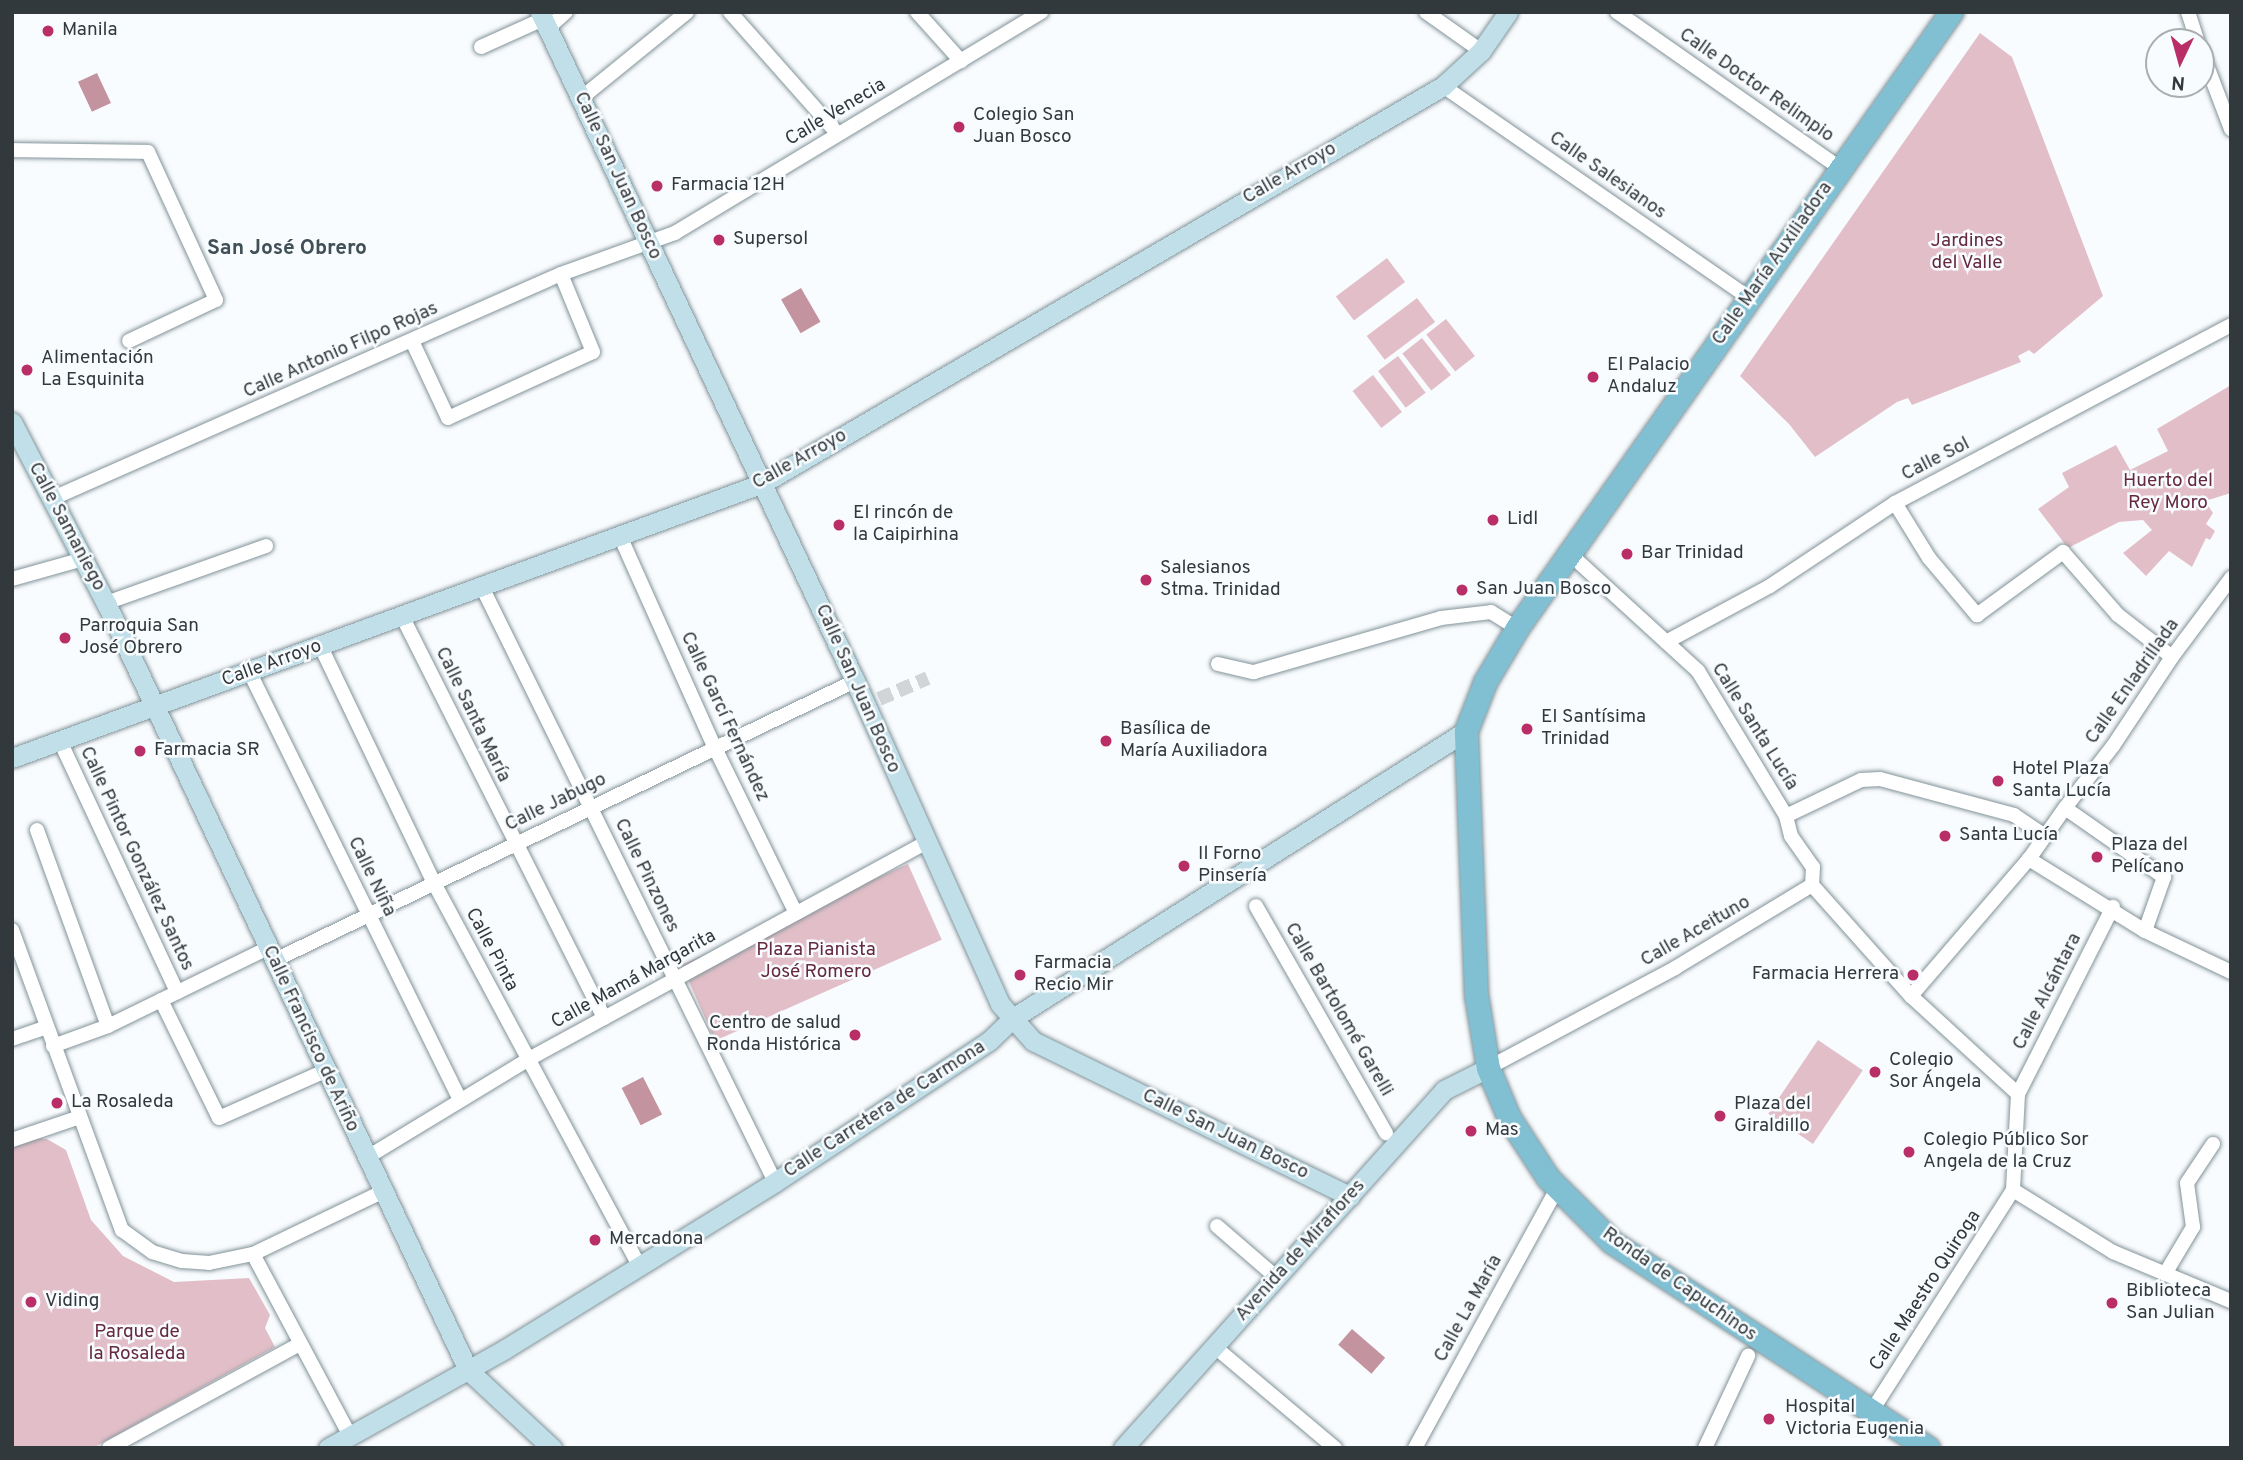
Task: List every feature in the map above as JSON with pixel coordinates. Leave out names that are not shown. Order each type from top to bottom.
[{"type":"main road","name":"Calle Arroyo","points":[[12,758],[155,708],[762,483],[1443,86],[1481,51],[1508,12]]},
{"type":"main road","name":"Calle María Auxiliadora","points":[[1457,737],[1517,628],[1951,12]]},
{"type":"main road","name":"Calle San Juan Bosco","points":[[544,20],[855,681],[873,702],[925,843],[1000,1004],[1033,1041],[1350,1196]]},
{"type":"main road","name":"Calle Samaniego","points":[[12,422],[106,603],[155,708]]},
{"type":"main road","name":"Calle Francisco de Ariño","points":[[155,708],[216,823],[270,955],[468,1370]]},
{"type":"main road","name":"Calle Carretera de Carmona","points":[[328,1448],[468,1370],[775,1182],[989,1041],[1013,1018],[1457,737]]},
{"type":"main road","name":"Ronda de Capuchinos","points":[[1457,737],[1476,995],[1488,1068],[1509,1118],[1557,1189],[1611,1241],[1928,1448]]},
{"type":"main road","name":"Avenida de Miraflores","points":[[1123,1448],[1444,1090],[1488,1068]]},
{"type":"main road","points":[[468,1370],[552,1448]]},
{"type":"street","points":[[481,47],[566,12]]},
{"type":"street","points":[[580,99],[687,12]]},
{"type":"street","points":[[917,12],[961,61]]},
{"type":"street","name":"Calle Venecia","points":[[648,242],[676,233],[837,133],[1042,12]]},
{"type":"street","points":[[1426,12],[1481,51]]},
{"type":"street","name":"Calle Doctor Relimpio","points":[[1617,12],[1840,168]]},
{"type":"street","points":[[733,16],[837,133]]},
{"type":"street","name":"Calle Salesianos","points":[[1443,86],[1749,298]]},
{"type":"street","points":[[2215,87],[2231,129]]},
{"type":"street","points":[[12,150],[148,152],[216,300],[129,341]]},
{"type":"street","name":"Calle Antonio Filpo Rojas","points":[[51,499],[561,274],[648,242]]},
{"type":"street","points":[[412,341],[448,418],[593,352],[561,274]]},
{"type":"street","name":"Calle Sol","points":[[1666,642],[1770,586],[1895,503],[2231,325]]},
{"type":"street","points":[[1895,503],[1929,558],[1977,615],[2063,551],[2118,615],[2172,657]]},
{"type":"street","name":"Calle Garcí Fernández","points":[[620,536],[715,748],[796,913]]},
{"type":"street","points":[[106,603],[267,546]]},
{"type":"street","name":"Calle Santa Lucía","points":[[1571,555],[1698,671],[1786,816],[1861,780],[1880,779],[2014,815],[2045,836]]},
{"type":"street","points":[[12,579],[83,559]]},
{"type":"street","name":"Calle Enladrillada","points":[[2065,808],[2231,578]]},
{"type":"street","name":"Calle Pinzones","points":[[482,586],[775,1182]]},
{"type":"street","points":[[1218,664],[1254,672],[1441,618],[1491,612],[1517,628]]},
{"type":"street","name":"Calle Santa María","points":[[402,616],[513,845],[604,1018]]},
{"type":"street","name":"Calle Pinta","points":[[320,645],[434,883],[640,1267]]},
{"type":"street","name":"Calle Niña","points":[[249,671],[460,1100]]},
{"type":"street","name":"Calle Jabugo","points":[[53,1046],[108,1026],[177,992],[368,914],[855,681]]},
{"type":"street","name":"Calle Pintor González Santos","points":[[60,741],[177,992]]},
{"type":"street","points":[[1911,996],[2029,859],[2065,808],[2164,877],[2146,931]]},
{"type":"street","points":[[1786,816],[1791,836],[1813,867],[1812,885],[1911,996],[2018,1094],[2013,1190],[2113,1252],[2231,1301]]},
{"type":"street","points":[[37,830],[108,1026]]},
{"type":"street","name":"Calle Mamá Margarita","points":[[366,1158],[527,1060],[925,843]]},
{"type":"street","points":[[2029,859],[2113,907],[2146,931],[2231,972]]},
{"type":"street","name":"Calle Aceituno","points":[[1488,1068],[1598,1010],[1812,885]]},
{"type":"street","name":"Calle Bartolomé Garelli","points":[[1256,906],[1386,1133]]},
{"type":"street","name":"Calle Alcántara","points":[[2018,1094],[2113,907]]},
{"type":"street","points":[[12,930],[122,1230],[152,1252],[182,1261],[209,1263],[253,1254],[382,1192]]},
{"type":"street","points":[[161,1000],[219,1118],[325,1071]]},
{"type":"street","points":[[12,1039],[46,1027]]},
{"type":"street","points":[[12,1140],[80,1117]]},
{"type":"street","points":[[2165,1274],[2193,1227],[2187,1183],[2213,1144]]},
{"type":"street","name":"Calle La María","points":[[1415,1448],[1557,1189]]},
{"type":"street","name":"Calle Maestro Quiroga","points":[[1871,1412],[2013,1190]]},
{"type":"street","points":[[1217,1226],[1277,1278]]},
{"type":"street","points":[[253,1254],[298,1345],[350,1436]]},
{"type":"street","points":[[109,1448],[298,1345]]},
{"type":"street","points":[[1215,1347],[1335,1448]]},
{"type":"street","points":[[1705,1448],[1748,1356]]},
{"type":"green space","name":"Jardines del Valle","points":[[1980,33],[2012,57],[2103,296],[2034,354],[2029,350],[2018,356],[2021,362],[1912,405],[1908,398],[1897,402],[1815,457],[1789,424],[1740,376]]},
{"type":"green space","points":[[1387,258],[1405,282],[1354,320],[1336,297]]},
{"type":"green space","points":[[1417,298],[1435,322],[1385,360],[1367,336]]},
{"type":"green space","points":[[1446,319],[1475,356],[1455,371],[1426,334]]},
{"type":"green space","points":[[1422,338],[1451,375],[1431,390],[1402,353]]},
{"type":"green space","points":[[1398,356],[1426,393],[1406,408],[1378,371]]},
{"type":"green space","points":[[1373,375],[1402,412],[1381,428],[1353,391]]},
{"type":"green space","name":"Huerto del Rey Moro","points":[[2231,385],[2231,493],[2205,501],[2213,513],[2206,524],[2215,531],[2210,540],[2206,538],[2192,567],[2169,551],[2146,576],[2123,553],[2152,530],[2143,520],[2119,522],[2068,548],[2038,509],[2069,487],[2062,473],[2116,445],[2130,470],[2168,451],[2157,429]]},
{"type":"green space","name":"Plaza Pianista José Romero","points":[[908,864],[942,940],[715,1041],[681,965]]},
{"type":"green space","points":[[1818,1040],[1863,1070],[1813,1144],[1768,1114]]},
{"type":"green space","name":"Parque de la Rosaleda","points":[[33,1138],[47,1139],[66,1150],[91,1220],[123,1256],[174,1282],[249,1278],[270,1315],[265,1328],[275,1347],[93,1448],[12,1448],[12,1145]]},
{"type":"shaded area","points":[[97,73],[111,103],[92,112],[78,82]]},
{"type":"shaded area","points":[[801,288],[820,322],[801,333],[781,300]]},
{"type":"shaded area","points":[[643,1077],[662,1114],[641,1125],[622,1088]]},
{"type":"shaded area","points":[[1352,1329],[1385,1358],[1371,1374],[1338,1345]]},
{"type":"tunnel","points":[[879,699],[928,678]]},
{"type":"place","name":"Manila","points":[[48,31]]},
{"type":"place","name":"Colegio San Juan Bosco","points":[[959,127]]},
{"type":"place","name":"Farmacia 12H","points":[[657,186]]},
{"type":"place","name":"Supersol","points":[[719,240]]},
{"type":"place","name":"Alimentación La Esquinita","points":[[27,370]]},
{"type":"place","name":"El Palacio Andaluz","points":[[1593,377]]},
{"type":"place","name":"Lidl","points":[[1493,520]]},
{"type":"place","name":"El rincón de la Caipirhina","points":[[839,525]]},
{"type":"place","name":"Bar Trinidad","points":[[1627,554]]},
{"type":"place","name":"Salesianos Stma. Trinidad","points":[[1146,580]]},
{"type":"place","name":"San Juan Bosco","points":[[1462,590]]},
{"type":"place","name":"Parroquia San José Obrero","points":[[65,638]]},
{"type":"place","name":"EI Santísima Trinidad","points":[[1527,729]]},
{"type":"place","name":"Basílica de María Auxiliadora","points":[[1106,741]]},
{"type":"place","name":"Farmacia SR","points":[[140,751]]},
{"type":"place","name":"Hotel Plaza Santa Lucía","points":[[1998,781]]},
{"type":"place","name":"Santa Lucía","points":[[1945,836]]},
{"type":"place","name":"Plaza del Pelícano","points":[[2097,857]]},
{"type":"place","name":"Il Forno Pinsería","points":[[1184,866]]},
{"type":"place","name":"Farmacia Recio Mir","points":[[1020,975]]},
{"type":"place","name":"Farmacia Herrera","points":[[1913,975]]},
{"type":"place","name":"Centro de salud Ronda Histórica","points":[[855,1035]]},
{"type":"place","name":"Colegio Sor Ángela","points":[[1875,1072]]},
{"type":"place","name":"La Rosaleda","points":[[57,1103]]},
{"type":"place","name":"Plaza del Giraldillo","points":[[1720,1116]]},
{"type":"place","name":"Mas","points":[[1471,1131]]},
{"type":"place","name":"Colegio Público Sor Angela de la Cruz","points":[[1909,1152]]},
{"type":"place","name":"Mercadona","points":[[595,1240]]},
{"type":"place","name":"Viding","points":[[31,1302]]},
{"type":"place","name":"Biblioteca San Julian","points":[[2112,1303]]},
{"type":"place","name":"Hospital Victoria Eugenia","points":[[1769,1419]]},
{"type":"district","name":"San José Obrero","points":[[287,249]]}]
